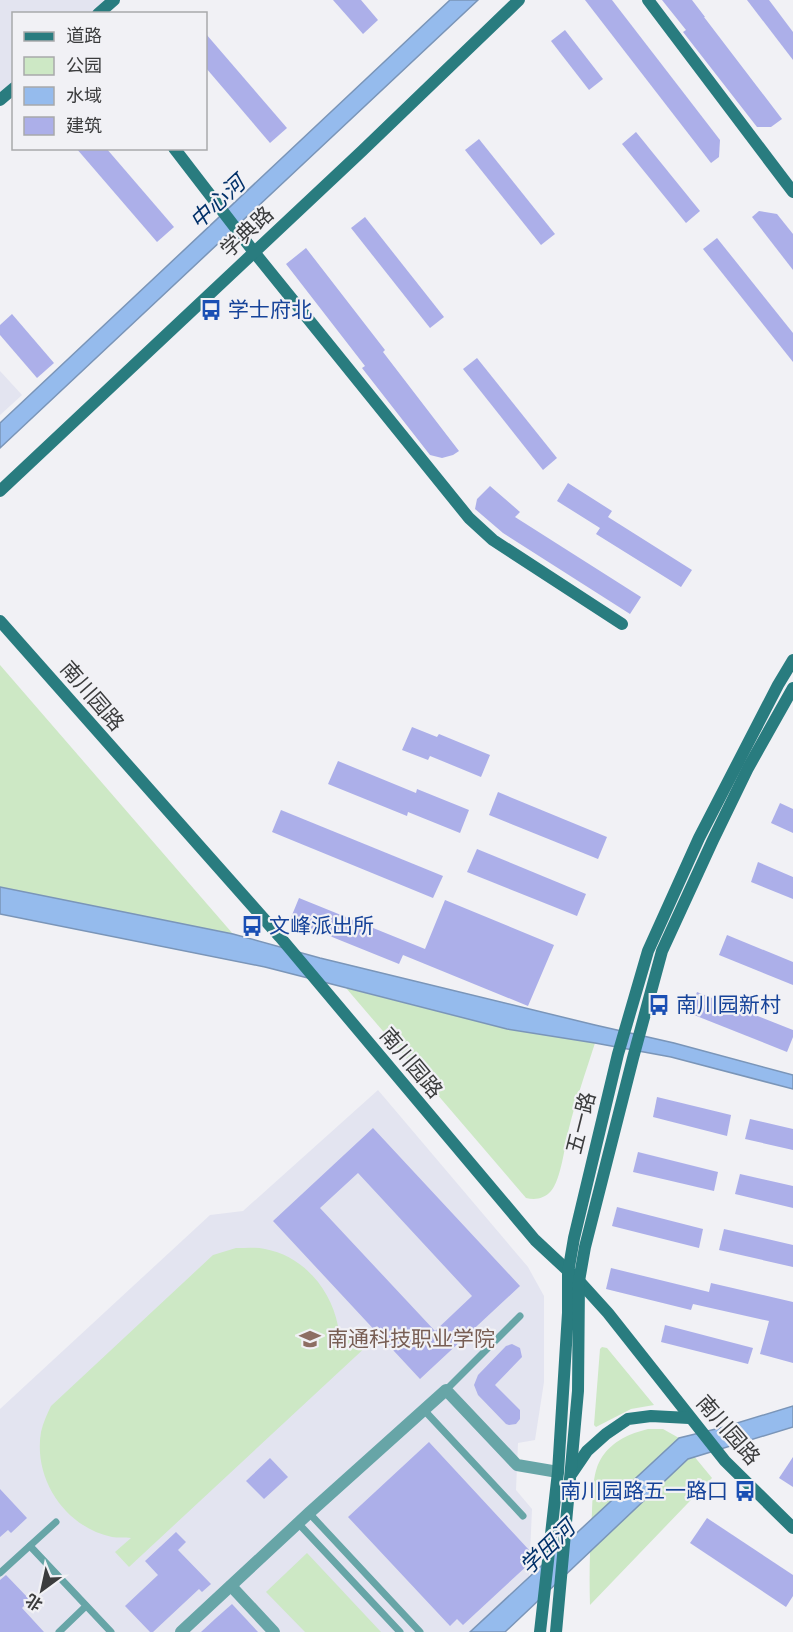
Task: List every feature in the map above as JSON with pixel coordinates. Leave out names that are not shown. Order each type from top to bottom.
[{"type":"street","points":[[100,12],[114,0]]},
{"type":"street","name":"学典路","points":[[0,491],[519,0]]},
{"type":"street","points":[[648,0],[793,192]]},
{"type":"street","points":[[0,100],[12,90]]},
{"type":"street","points":[[176,150],[254,252],[469,518],[493,540],[622,624]]},
{"type":"street","name":"南川园路","points":[[0,621],[280,937],[535,1239],[608,1313],[725,1461],[793,1528]]},
{"type":"street","name":"五一路","points":[[556,1632],[578,1391],[573,1277],[574,1238],[618,1054],[648,951],[699,838],[793,660]]},
{"type":"street","name":"五一路","points":[[540,1632],[558,1472],[568,1313],[573,1277],[585,1247],[662,951],[748,768],[793,688]]},
{"type":"street","points":[[181,1632],[446,1390],[517,1466],[558,1472]]},
{"type":"street","points":[[572,1474],[587,1451],[628,1419],[651,1416],[689,1418]]},
{"type":"street","points":[[231,1586],[274,1632]]},
{"type":"lane","points":[[446,1390],[520,1316]]},
{"type":"lane","points":[[424,1410],[524,1516]]},
{"type":"lane","points":[[309,1513],[420,1632]]},
{"type":"lane","points":[[0,1573],[56,1522]]},
{"type":"lane","points":[[298,1523],[400,1632]]},
{"type":"lane","points":[[30,1546],[111,1632]]},
{"type":"lane","points":[[59,1632],[86,1606]]},
{"type":"shaded area","points":[[0,0],[113,0],[99,12],[12,12],[12,88],[0,98]]},
{"type":"shaded area","points":[[0,371],[22,395],[0,415]]},
{"type":"shaded area","name":"南通科技职业学院","points":[[378,1090],[528,1267],[544,1296],[544,1382],[535,1440],[518,1443],[516,1490],[532,1509],[529,1576],[470,1632],[0,1632],[0,1409],[210,1215],[243,1211]]},
{"type":"green space","points":[[0,665],[233,934],[0,887]]},
{"type":"green space","points":[[346,988],[507,1029],[595,1043],[572,1117],[560,1170],[551,1191],[539,1198],[526,1198]]},
{"type":"green space","points":[[236,1248],[262,1248],[279,1253],[303,1267],[322,1287],[329,1299],[338,1326],[338,1345],[356,1329],[369,1344],[129,1567],[115,1552],[131,1538],[112,1537],[95,1532],[67,1512],[56,1498],[42,1467],[40,1450],[43,1425],[51,1406],[213,1255]]},
{"type":"green space","points":[[602,1347],[607,1348],[654,1405],[631,1409],[596,1427],[594,1425]]},
{"type":"green space","points":[[648,1429],[663,1429],[679,1438],[712,1478],[590,1605],[591,1535],[596,1469],[602,1457],[617,1442]]},
{"type":"green space","points":[[307,1553],[381,1632],[305,1632],[266,1592]]},
{"type":"water","points":[[450,0],[478,0],[0,448],[0,423]]},
{"type":"water","points":[[0,887],[233,934],[320,958],[674,1043],[793,1075],[793,1089],[671,1057],[507,1029],[265,967],[0,914]]},
{"type":"water","points":[[793,1406],[793,1427],[688,1459],[505,1632],[470,1632],[679,1438]]},
{"type":"building","points":[[333,0],[361,0],[378,20],[363,34]]},
{"type":"building","points":[[585,0],[612,0],[720,140],[719,157],[711,163]]},
{"type":"building","points":[[662,0],[692,0],[782,119],[771,127],[757,127],[683,32],[686,30]]},
{"type":"building","points":[[747,0],[769,0],[793,32],[793,60]]},
{"type":"building","points":[[565,30],[603,79],[589,90],[551,41]]},
{"type":"building","points":[[207,35],[287,128],[270,143],[207,69]]},
{"type":"building","points":[[636,132],[700,211],[686,223],[622,144]]},
{"type":"building","points":[[479,139],[555,234],[541,245],[465,150]]},
{"type":"building","points":[[78,150],[108,150],[174,227],[157,242]]},
{"type":"building","points":[[759,211],[777,214],[793,234],[793,270],[752,217]]},
{"type":"building","points":[[365,217],[444,317],[430,328],[351,228]]},
{"type":"building","points":[[717,238],[793,333],[793,362],[703,249]]},
{"type":"building","points":[[306,248],[459,451],[442,458],[430,455],[362,368],[365,366],[286,264]]},
{"type":"building","points":[[12,314],[54,363],[37,378],[0,335],[0,325]]},
{"type":"building","points":[[477,358],[557,458],[543,470],[463,369]]},
{"type":"building","points":[[568,483],[612,511],[608,517],[692,570],[681,587],[596,534],[600,528],[557,501]]},
{"type":"building","points":[[490,486],[520,512],[515,517],[641,597],[630,614],[503,533],[475,509],[477,499]]},
{"type":"building","points":[[412,727],[437,737],[439,734],[490,755],[481,777],[430,756],[428,760],[402,750]]},
{"type":"building","points":[[338,761],[416,793],[417,789],[469,810],[460,833],[408,812],[407,816],[328,784]]},
{"type":"building","points":[[498,792],[607,837],[598,859],[489,815]]},
{"type":"building","points":[[780,803],[793,809],[793,833],[771,823]]},
{"type":"building","points":[[281,810],[443,876],[433,898],[272,832]]},
{"type":"building","points":[[477,849],[586,894],[577,916],[467,872]]},
{"type":"building","points":[[758,862],[793,877],[793,899],[751,882]]},
{"type":"building","points":[[299,898],[425,949],[445,900],[554,945],[528,1006],[403,955],[399,964],[290,920]]},
{"type":"building","points":[[727,935],[793,962],[793,985],[719,955]]},
{"type":"building","points":[[697,992],[793,1030],[793,1037],[787,1052],[689,1013]]},
{"type":"building","points":[[657,1097],[731,1115],[727,1136],[653,1117]]},
{"type":"building","points":[[750,1119],[793,1129],[793,1150],[745,1139]]},
{"type":"building","points":[[373,1128],[520,1286],[420,1379],[273,1221]],"holes":[[[358,1173],[472,1296],[435,1331],[320,1208]]]},
{"type":"building","points":[[638,1152],[718,1172],[714,1191],[633,1172]]},
{"type":"building","points":[[740,1174],[793,1186],[793,1208],[735,1194]]},
{"type":"building","points":[[617,1207],[703,1229],[699,1248],[612,1226]]},
{"type":"building","points":[[724,1229],[793,1245],[793,1267],[719,1250]]},
{"type":"building","points":[[611,1268],[709,1292],[711,1283],[793,1302],[793,1363],[760,1354],[769,1321],[693,1304],[691,1310],[606,1289]]},
{"type":"building","points":[[665,1325],[753,1348],[748,1364],[661,1342]]},
{"type":"building","points":[[512,1344],[520,1348],[522,1357],[495,1385],[520,1410],[520,1419],[516,1424],[509,1425],[478,1395],[474,1385],[478,1375],[506,1346]]},
{"type":"building","points":[[429,1442],[530,1551],[524,1557],[530,1563],[463,1625],[457,1619],[450,1626],[348,1517]]},
{"type":"building","points":[[793,1457],[793,1487],[779,1478]]},
{"type":"building","points":[[270,1458],[288,1477],[264,1499],[246,1481]]},
{"type":"building","points":[[0,1489],[27,1518],[11,1533],[8,1530],[0,1537]]},
{"type":"building","points":[[707,1518],[793,1575],[793,1596],[786,1607],[690,1543]]},
{"type":"building","points":[[176,1532],[186,1542],[178,1550],[211,1584],[202,1592],[199,1589],[153,1632],[150,1632],[125,1606],[158,1575],[145,1561]]},
{"type":"building","points":[[6,1575],[30,1600],[22,1608],[44,1632],[0,1632],[0,1580]]},
{"type":"building","points":[[232,1604],[258,1632],[201,1632],[215,1619]]},
{"type":"place","name":"学士府北","points":[[211,310]]},
{"type":"place","name":"文峰派出所","points":[[252,926]]},
{"type":"place","name":"南川园新村","points":[[659,1005]]},
{"type":"place","name":"南通科技职业学院","points":[[310,1339]]},
{"type":"place","name":"南川园路五一路口","points":[[745,1491]]},
{"type":"water label","name":"中心河","points":[[217,202]]},
{"type":"water label","name":"学田河","points":[[547,1547]]}]
